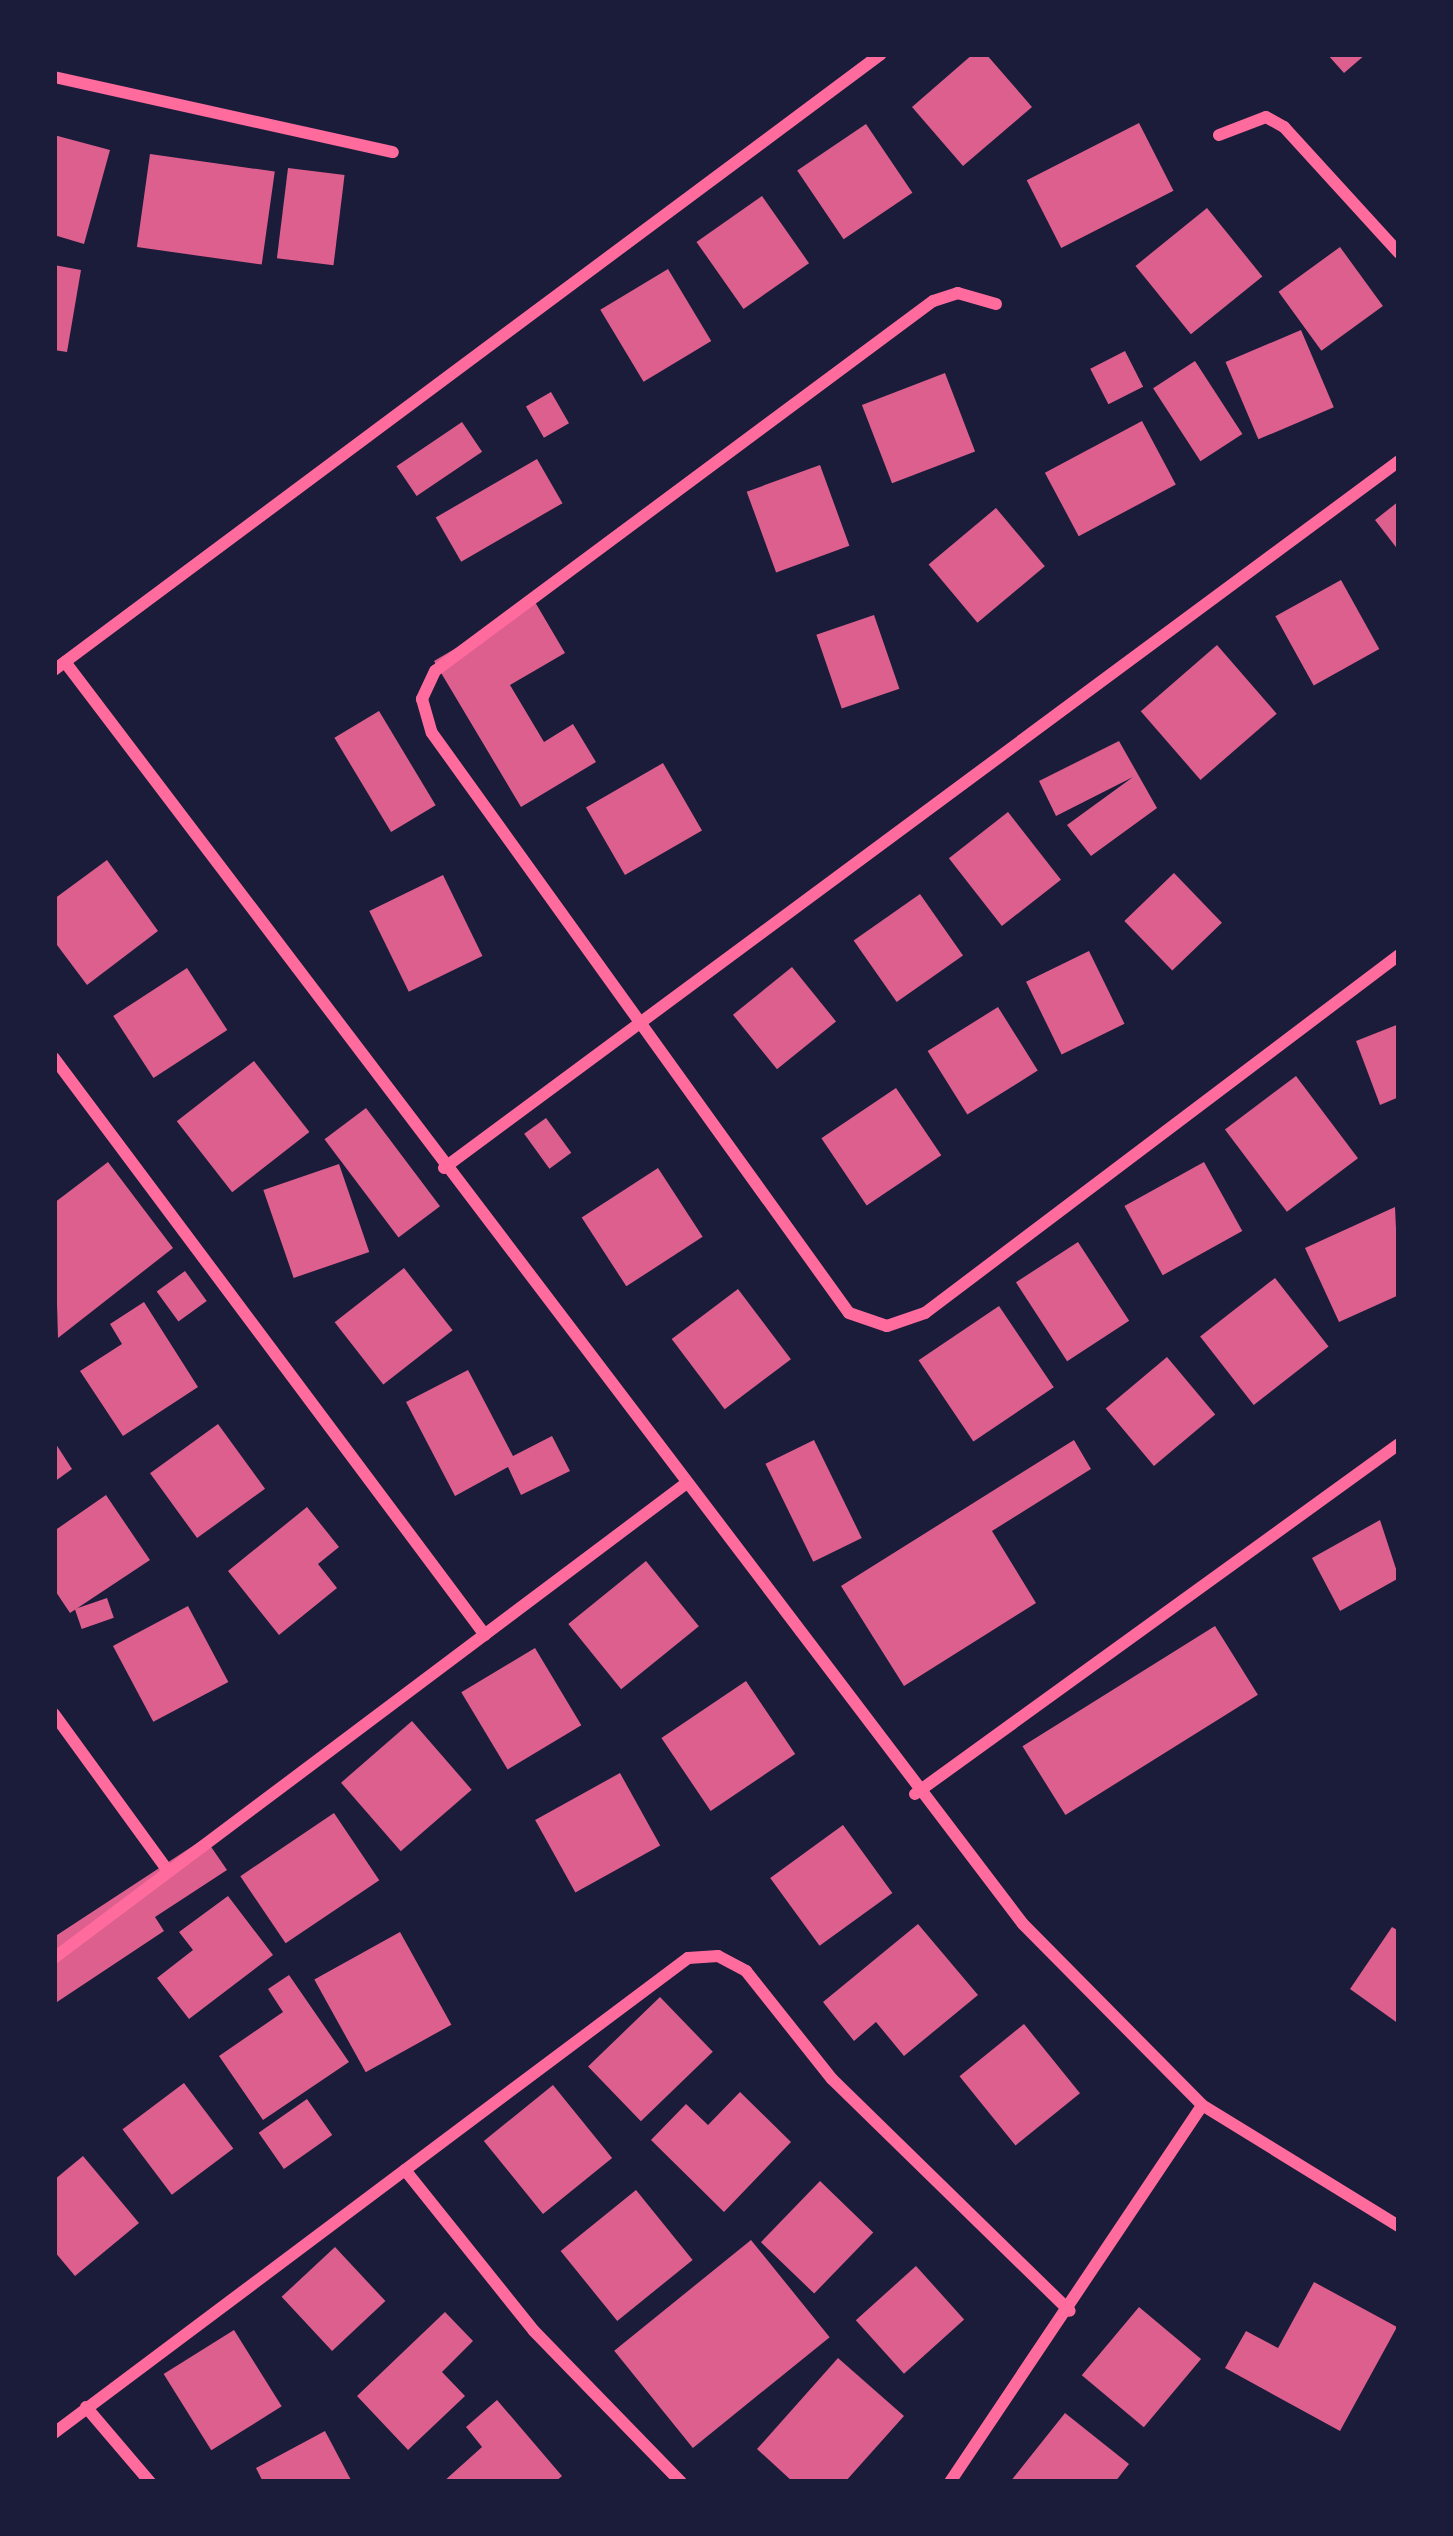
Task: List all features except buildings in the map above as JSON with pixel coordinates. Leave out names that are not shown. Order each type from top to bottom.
[{"type":"street","points":[[881,54],[59,666],[915,1794],[1023,1924],[1202,2105],[1399,2226]]},
{"type":"street","points":[[54,77],[393,152]]},
{"type":"street","points":[[1219,135],[1266,117],[1284,128],[1399,254]]},
{"type":"street","points":[[996,304],[958,293],[933,301],[435,671],[422,699],[432,734],[634,1028],[849,1313],[887,1327],[925,1313],[1399,956]]},
{"type":"street","points":[[444,1168],[1399,460]]},
{"type":"street","points":[[54,1058],[484,1635]]},
{"type":"street","points":[[915,1794],[1399,1444]]},
{"type":"street","points":[[54,1958],[684,1485]]},
{"type":"street","points":[[54,1714],[169,1872]]},
{"type":"street","points":[[54,2433],[656,1975],[718,1956],[746,1971],[832,2079],[1070,2311]]},
{"type":"street","points":[[950,2482],[1070,2311],[1202,2105]]},
{"type":"street","points":[[405,2170],[535,2331],[681,2482]]},
{"type":"street","points":[[86,2407],[149,2482]]}]
